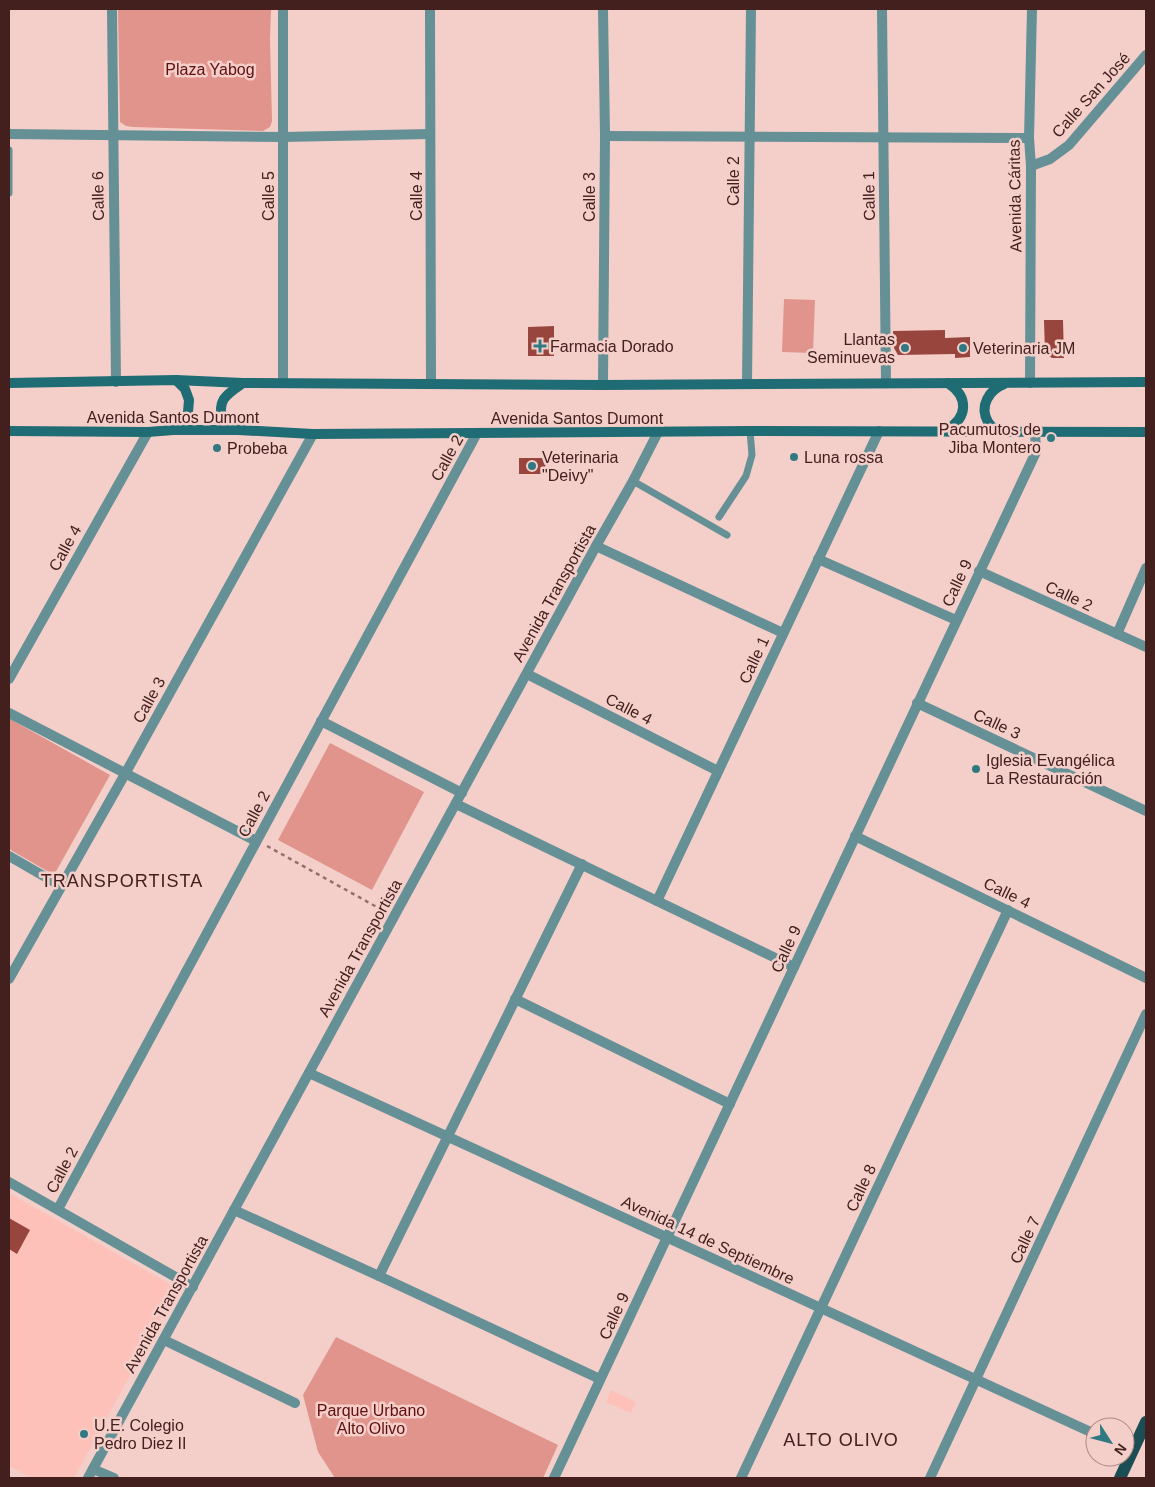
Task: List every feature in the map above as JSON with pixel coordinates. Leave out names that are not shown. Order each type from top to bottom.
[{"type":"main road","name":"Avenida Santos Dumont","points":[[9,383],[176,380],[243,384],[431,383],[603,385],[1146,382]]},
{"type":"main road","points":[[173,430],[183,423],[188,412],[189,400],[185,389],[176,380]]},
{"type":"main road","points":[[945,430],[954,426],[960,418],[963,408],[962,398],[957,388],[948,383]]},
{"type":"main road","points":[[996,431],[988,422],[985,410],[988,398],[996,388],[1007,383]]},
{"type":"main road","points":[[238,430],[223,421],[220,412],[222,401],[227,394],[243,384]]},
{"type":"main road","name":"Avenida Santos Dumont","points":[[9,431],[148,432],[238,430],[314,434],[945,430],[1146,432]]},
{"type":"main road","points":[[1135,1440],[1146,1422]]},
{"type":"street","name":"Calle 6","points":[[112,9],[116,382]]},
{"type":"street","name":"Calle 5","points":[[283,9],[283,383]]},
{"type":"street","name":"Calle 4","points":[[430,9],[431,383]]},
{"type":"street","name":"Calle 3","points":[[603,9],[605,136],[603,385]]},
{"type":"street","name":"Calle 2","points":[[747,384],[748,137],[751,9]]},
{"type":"street","name":"Calle 1","points":[[882,9],[886,383]]},
{"type":"street","name":"Avenida Cáritas","points":[[1030,383],[1029,138],[1032,9]]},
{"type":"street","name":"Calle San José","points":[[1030,166],[1050,159],[1069,145],[1146,55]]},
{"type":"street","points":[[9,134],[283,137],[430,134]]},
{"type":"street","points":[[605,136],[1029,138]]},
{"type":"street","name":"Calle 1","points":[[657,901],[878,431]]},
{"type":"street","name":"Calle 9","points":[[554,1478],[1036,452],[1035,431]]},
{"type":"street","name":"Calle 4","points":[[9,679],[148,432]]},
{"type":"street","name":"Avenida Transportista","points":[[91,1474],[658,432]]},
{"type":"street","name":"Calle 2","points":[[58,1209],[478,433]]},
{"type":"street","name":"Calle 3","points":[[9,979],[314,434]]},
{"type":"street","points":[[596,546],[783,634]]},
{"type":"street","points":[[818,559],[956,620]]},
{"type":"street","points":[[1117,634],[1146,568]]},
{"type":"street","name":"Calle 2","points":[[979,571],[1146,647]]},
{"type":"street","name":"Calle 4","points":[[527,674],[718,771]]},
{"type":"street","name":"Calle 3","points":[[917,704],[1146,811]]},
{"type":"street","points":[[9,713],[256,841]]},
{"type":"street","points":[[321,721],[462,792]]},
{"type":"street","points":[[456,804],[794,967]]},
{"type":"street","name":"Calle 4","points":[[855,836],[1146,978]]},
{"type":"street","points":[[9,856],[62,886]]},
{"type":"street","points":[[379,1276],[582,864]]},
{"type":"street","name":"Calle 8","points":[[741,1478],[1008,910]]},
{"type":"street","points":[[515,999],[730,1104]]},
{"type":"street","name":"Calle 7","points":[[930,1478],[1146,1014]]},
{"type":"street","name":"Avenida 14 de Septiembre","points":[[309,1072],[1085,1429]]},
{"type":"street","name":"Calle 2","points":[[9,1182],[193,1287]]},
{"type":"street","points":[[234,1210],[600,1380]]},
{"type":"street","points":[[164,1340],[294,1403]]},
{"type":"street","points":[[91,1474],[114,1478]]},
{"type":"lane","points":[[9,150],[9,193]]},
{"type":"lane","points":[[720,517],[746,476],[752,455],[750,431]]},
{"type":"lane","points":[[633,481],[727,535]]},
{"type":"path","points":[[256,841],[395,916]]},
{"type":"shaded area","points":[[9,1193],[168,1283],[175,1293],[74,1478],[31,1478],[9,1466]]},
{"type":"shaded area","points":[[611,1390],[636,1402],[631,1413],[606,1402]]},
{"type":"green space","name":"Plaza Yabog","points":[[118,9],[271,9],[272,121],[270,127],[263,131],[133,127],[126,126],[120,122]]},
{"type":"green space","points":[[784,299],[815,300],[813,353],[782,352]]},
{"type":"green space","points":[[10,719],[110,775],[54,875],[9,849]]},
{"type":"green space","points":[[330,743],[424,792],[372,890],[278,840]]},
{"type":"green space","name":"Parque Urbano Alto Olivo","points":[[336,1337],[558,1445],[543,1478],[335,1478],[318,1452],[303,1395]]},
{"type":"building","points":[[1044,320],[1063,320],[1064,358],[1052,358],[1045,353]]},
{"type":"building","points":[[554,326],[554,356],[528,356],[528,327]]},
{"type":"building","points":[[945,330],[945,338],[970,337],[970,357],[955,358],[955,354],[898,355],[894,348],[893,331]]},
{"type":"building","name":"Veterinaria \"Deivy\"","points":[[519,458],[550,458],[541,474],[519,474]]},
{"type":"building","points":[[9,1218],[30,1230],[17,1254],[9,1249]]},
{"type":"place","name":"Farmacia Dorado","points":[[540,346]]},
{"type":"place","name":"Llantas Seminuevas","points":[[905,348]]},
{"type":"place","name":"Veterinaria JM","points":[[963,348]]},
{"type":"place","name":"Pacumutos de Jiba Montero","points":[[1051,438]]},
{"type":"place","name":"Probeba","points":[[217,448]]},
{"type":"place","name":"Luna rossa","points":[[794,457]]},
{"type":"place","name":"Veterinaria \"Deivy\"","points":[[532,466]]},
{"type":"place","name":"Iglesia Evangélica La Restauración","points":[[976,769]]},
{"type":"place","name":"U.E. Colegio Pedro Diez II","points":[[84,1434]]},
{"type":"district","name":"TRANSPORTISTA","points":[[122,881]]},
{"type":"district","name":"ALTO OLIVO","points":[[841,1440]]}]
